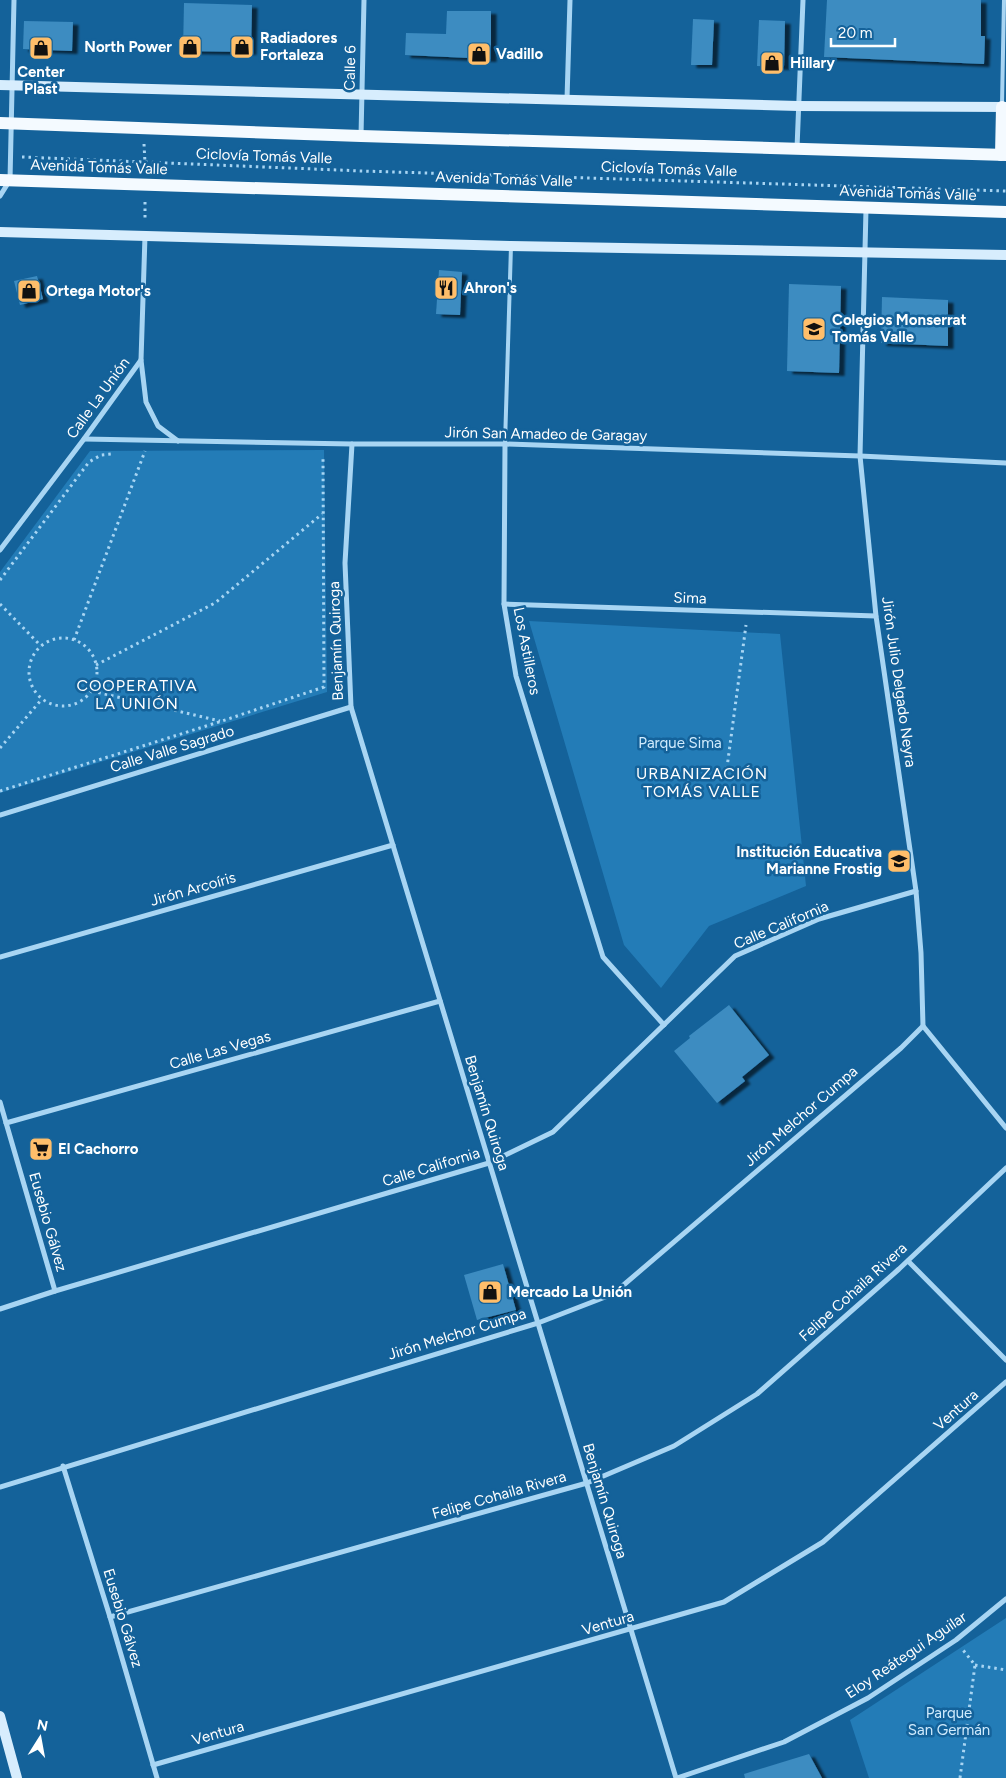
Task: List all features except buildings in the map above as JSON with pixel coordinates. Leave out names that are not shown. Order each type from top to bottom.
[{"type":"main road","points":[[0,85],[362,93],[798,106],[1004,107],[1004,155],[6,124]]},
{"type":"main road","name":"Avenida Tomás Valle","points":[[5,180],[1006,212]]},
{"type":"main road","points":[[0,232],[511,246],[1006,255]]},
{"type":"main road","points":[[0,1716],[17,1778]]},
{"type":"street","points":[[0,196],[5,180],[6,124],[12,86],[14,0]]},
{"type":"street","name":"Calle 6","points":[[361,136],[364,0]]},
{"type":"street","points":[[567,100],[570,0]]},
{"type":"street","points":[[797,148],[803,0]]},
{"type":"street","name":"Jirón Julio Delgado Neyra","points":[[866,208],[860,456],[876,616],[916,891],[921,953],[923,1026]]},
{"type":"street","name":"Calle La Unión","points":[[0,550],[141,360],[145,236]]},
{"type":"street","points":[[141,360],[146,402],[158,426],[178,441]]},
{"type":"street","name":"Jirón San Amadeo de Garagay","points":[[84,439],[352,444],[504,444],[1006,463]]},
{"type":"street","name":"Benjamín Quiroga","points":[[352,444],[345,562],[351,707],[676,1778]]},
{"type":"street","name":"Los Astilleros","points":[[504,444],[504,604],[516,676],[603,956],[664,1025]]},
{"type":"street","name":"Sima","points":[[504,604],[876,616]]},
{"type":"street","name":"Calle Valle Sagrado","points":[[0,815],[351,707]]},
{"type":"street","name":"Jirón Arcoíris","points":[[0,958],[393,845]]},
{"type":"street","name":"Calle California","points":[[0,1308],[489,1163],[553,1132],[735,956],[818,919],[916,891]]},
{"type":"street","name":"Calle Las Vegas","points":[[6,1123],[440,1001]]},
{"type":"street","points":[[923,1026],[1006,1128]]},
{"type":"street","name":"Jirón Melchor Cumpa","points":[[0,1487],[63,1466],[538,1323],[613,1294],[901,1048],[923,1026]]},
{"type":"street","name":"Eusebio Gálvez","points":[[0,1102],[55,1291]]},
{"type":"street","name":"Felipe Cohaila Rivera","points":[[110,1617],[587,1483],[674,1446],[757,1394],[908,1261],[1006,1168]]},
{"type":"street","points":[[908,1261],[1006,1360]]},
{"type":"street","name":"Ventura","points":[[153,1765],[724,1602],[823,1542],[1006,1382]]},
{"type":"street","name":"Eusebio Gálvez","points":[[63,1466],[157,1778]]},
{"type":"street","name":"Eloy Reátegui Aguilar","points":[[676,1778],[784,1742],[868,1698],[956,1640],[1006,1599]]},
{"type":"lane","points":[[1004,0],[1004,107]]},
{"type":"lane","name":"Los Astilleros","points":[[504,444],[511,246]]},
{"type":"path","points":[[143,128],[145,236]]},
{"type":"path","name":"Ciclovía Tomás Valle","points":[[32,158],[362,171],[1006,191]]},
{"type":"path","points":[[74,640],[145,451],[136,452]]},
{"type":"path","points":[[0,791],[324,687],[323,451]]},
{"type":"path","points":[[0,580],[89,462],[101,456],[119,454]]},
{"type":"path","points":[[96,665],[215,603],[322,514]]},
{"type":"path","points":[[0,604],[41,646]]},
{"type":"path","points":[[726,775],[747,612]]},
{"type":"path","points":[[57,638],[74,640],[88,649],[94,658],[96,680],[92,691],[84,699],[69,705],[52,704],[42,699],[34,691],[28,669],[31,658],[47,642],[57,638]]},
{"type":"path","points":[[92,691],[222,721]]},
{"type":"path","points":[[0,748],[42,699]]},
{"type":"path","points":[[956,1640],[975,1665],[1006,1670]]},
{"type":"path","points":[[960,1778],[975,1665]]},
{"type":"green space","points":[[324,450],[327,692],[0,793],[0,572],[90,451]]},
{"type":"green space","name":"Parque Sima","points":[[529,621],[780,634],[806,886],[709,926],[661,988],[624,945]]},
{"type":"green space","name":"Parque San Germán","points":[[1006,1618],[1006,1778],[869,1778],[850,1720]]},
{"type":"place","name":"North Power","points":[[190,47]]},
{"type":"place","name":"Radiadores Fortaleza","points":[[242,47]]},
{"type":"place","name":"Center Plast","points":[[41,48]]},
{"type":"place","name":"Vadillo","points":[[479,54]]},
{"type":"place","name":"Hillary","points":[[772,63]]},
{"type":"place","name":"Ahron's","points":[[446,288]]},
{"type":"place","name":"Ortega Motor's","points":[[29,291]]},
{"type":"place","name":"Colegios Monserrat Tomás Valle","points":[[814,329]]},
{"type":"place","name":"Institución Educativa Marianne Frostig","points":[[899,861]]},
{"type":"place","name":"El Cachorro","points":[[41,1149]]},
{"type":"place","name":"Mercado La Unión","points":[[490,1292]]},
{"type":"district","name":"COOPERATIVA LA UNIÓN","points":[[137,694]]},
{"type":"district","name":"URBANIZACIÓN TOMÁS VALLE","points":[[702,782]]}]
